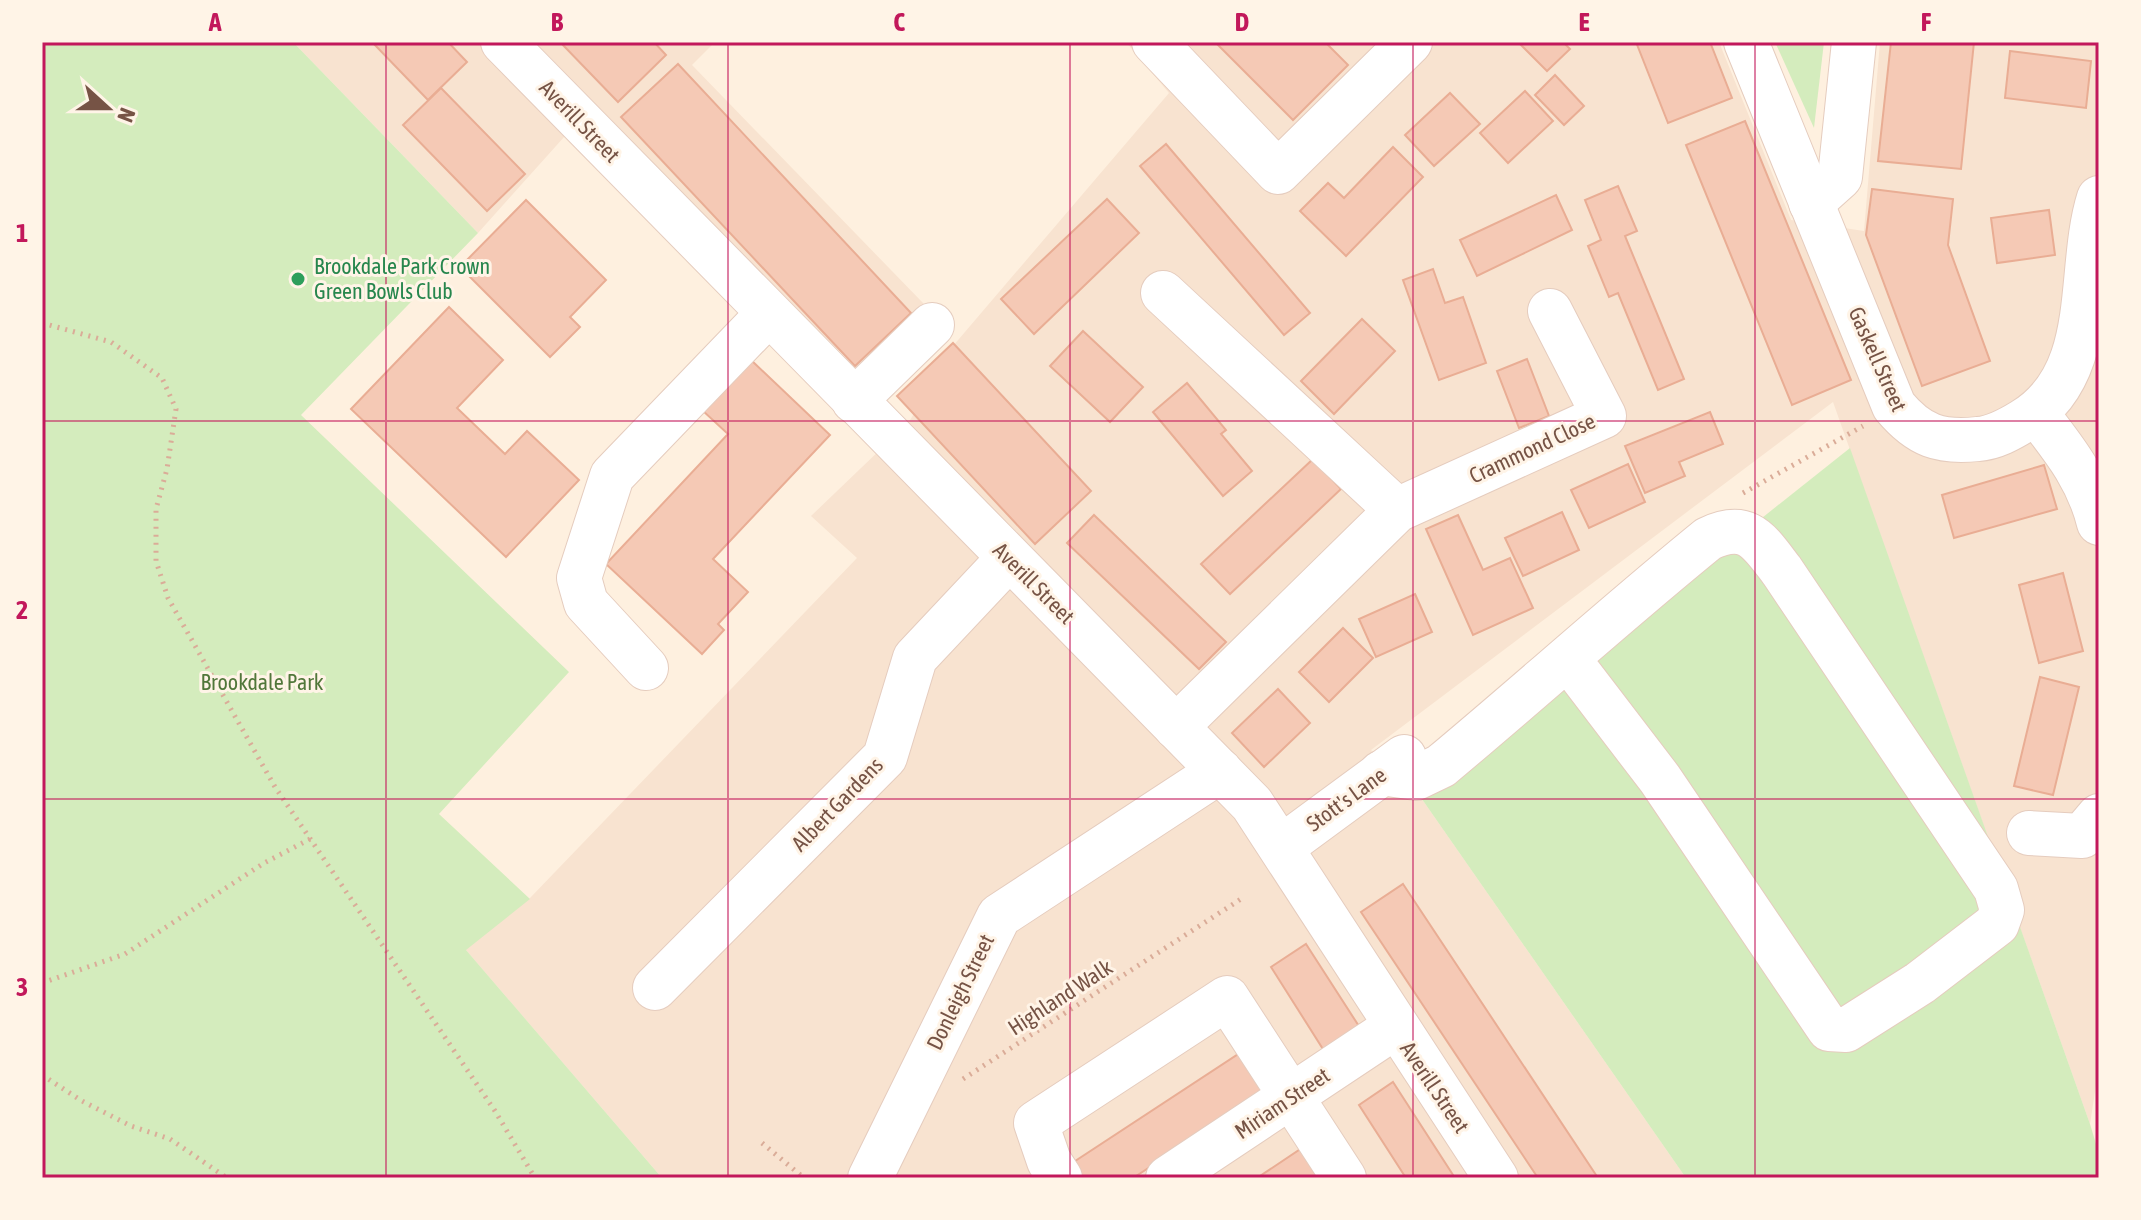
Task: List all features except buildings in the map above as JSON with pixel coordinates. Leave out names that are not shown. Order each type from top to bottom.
[{"type":"street","name":"Averill Street","points":[[503,42],[1252,804],[1283,846],[1395,1027],[1496,1178]]},
{"type":"street","points":[[1154,42],[1278,172],[1410,42]]},
{"type":"street","name":"Gaskell Street","points":[[1746,42],[1894,406],[1922,433],[1954,442],[1985,439],[2036,413],[2066,373],[2080,331],[2093,218],[2099,198]]},
{"type":"street","points":[[1811,203],[1840,177],[1854,42]]},
{"type":"street","points":[[1163,293],[1397,510]]},
{"type":"street","name":"Crammond Close","points":[[1176,727],[1397,510],[1604,416],[1550,311]]},
{"type":"street","points":[[646,668],[586,603],[579,578],[612,476],[768,314]]},
{"type":"street","points":[[854,401],[932,325]]},
{"type":"street","points":[[2036,413],[2074,461],[2092,495],[2099,523]]},
{"type":"street","points":[[1739,531],[1752,536],[1782,571],[1996,889],[2002,910],[1997,924],[1920,983],[1846,1030],[1829,1029],[1660,779],[1569,660],[1616,614],[1708,539],[1724,532],[1739,531]]},
{"type":"street","name":"Albert Gardens","points":[[655,988],[885,757],[915,658],[1009,558]]},
{"type":"street","name":"Stott's Lane","points":[[1283,846],[1395,763],[1416,778],[1441,766],[1569,660]]},
{"type":"street","name":"Donleigh Street","points":[[870,1178],[999,916],[1220,771]]},
{"type":"street","points":[[2029,833],[2093,840]]},
{"type":"street","points":[[1060,1178],[1049,1161],[1036,1123],[1227,998],[1344,1178]]},
{"type":"street","name":"Miriam Street","points":[[1168,1178],[1395,1027]]},
{"type":"path","points":[[42,323],[67,327],[111,342],[162,378],[176,409],[167,469],[156,509],[156,561],[168,598],[275,787],[495,1111],[535,1178]]},
{"type":"path","points":[[42,983],[125,954],[264,863],[312,838]]},
{"type":"path","name":"Highland Walk","points":[[949,1088],[1241,899]]},
{"type":"path","points":[[42,1075],[82,1101],[131,1126],[170,1139],[227,1178]]},
{"type":"path","points":[[762,1143],[804,1178]]},
{"type":"shaded area","points":[[293,42],[715,42],[692,65],[924,304],[862,373],[591,107],[478,233]]},
{"type":"shaded area","points":[[1126,42],[1719,42],[1791,220],[1864,231],[1880,42],[2099,42],[2099,1066],[2090,1124],[1833,402],[1371,750],[1417,792],[1686,1178],[662,1178],[465,949],[530,898],[857,558],[811,516],[909,422],[953,346],[1169,93]]},
{"type":"green space","name":"Brookdale Park","points":[[42,42],[293,42],[478,233],[301,415],[569,672],[439,814],[530,899],[466,950],[662,1178],[42,1178]]},
{"type":"green space","points":[[1775,42],[1824,42],[1814,128]]},
{"type":"green space","points":[[1850,448],[2090,1124],[2099,1154],[2099,1178],[1686,1178],[1417,792]]},
{"type":"place","name":"Brookdale Park Crown Green Bowls Club","points":[[298,279]]}]
